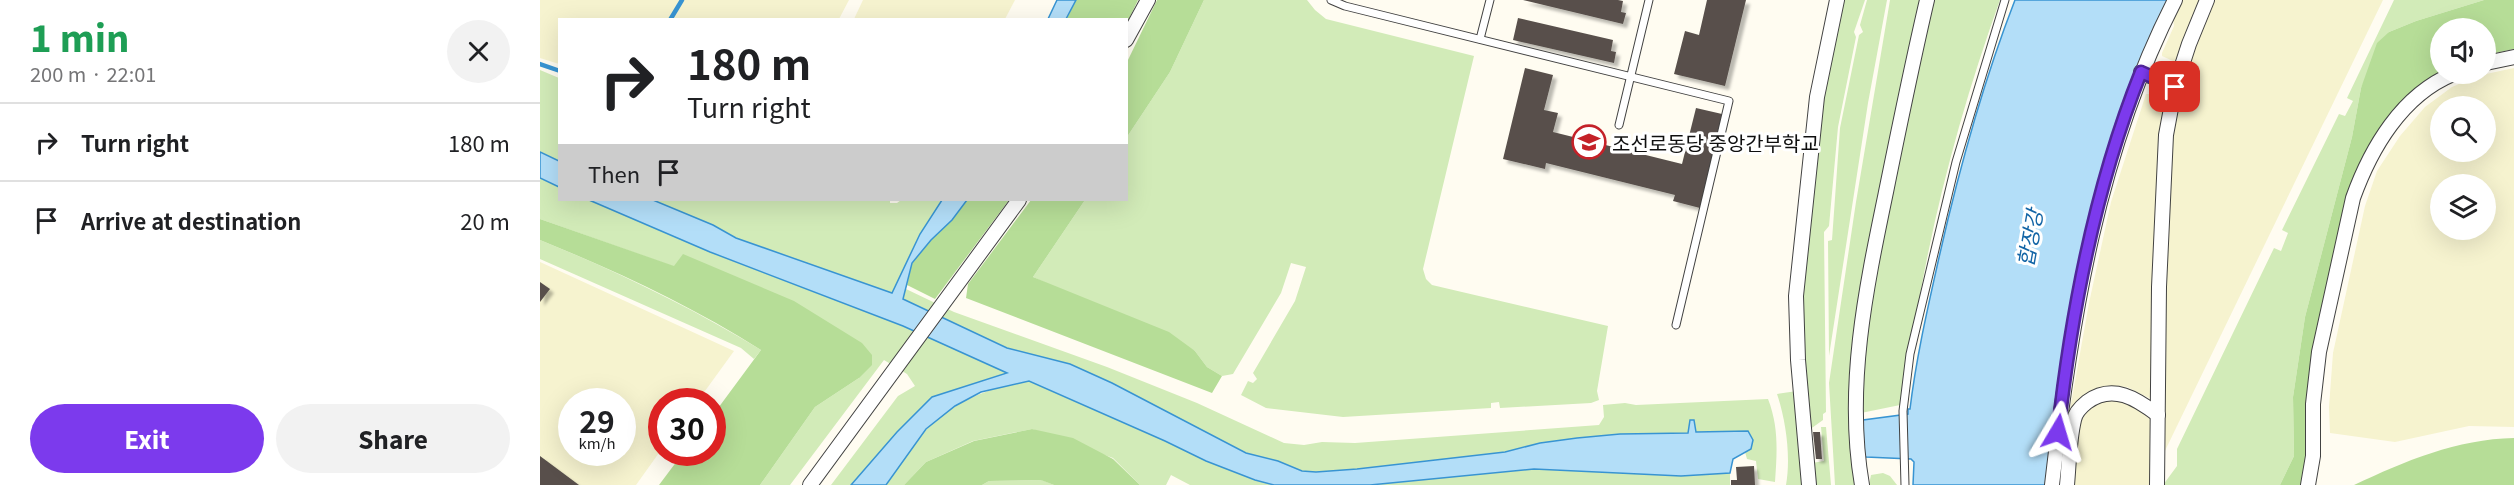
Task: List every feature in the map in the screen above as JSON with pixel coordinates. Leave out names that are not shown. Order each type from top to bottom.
[{"type":"street","points":[[1128,36],[1148,0]]},
{"type":"street","points":[[1809,485],[1798,360],[1796,296],[1816,97],[1837,0]]},
{"type":"street","points":[[1862,485],[1857,458],[1855,411],[1862,320],[1875,241],[1927,0]]},
{"type":"street","points":[[2052,485],[2058,432],[2092,232],[2122,127],[2141,72],[2175,0]]},
{"type":"street","points":[[2157,485],[2163,163],[2175,87],[2207,0]]},
{"type":"street","points":[[2496,61],[2514,57]]},
{"type":"street","points":[[2141,72],[2175,87]]},
{"type":"street","points":[[2308,485],[2313,456],[2313,404],[2319,352],[2353,198],[2361,175],[2386,130],[2434,84]]},
{"type":"street","points":[[810,485],[1018,201]]},
{"type":"street","points":[[2058,432],[2095,396],[2107,393],[2134,397],[2158,416]]},
{"type":"street","points":[[2067,485],[2074,418]]},
{"type":"lane","points":[[1331,0],[1345,6],[1729,101],[1676,325]]},
{"type":"lane","points":[[1480,39],[1490,0]]},
{"type":"lane","points":[[1619,124],[1649,0]]},
{"type":"lane","points":[[1905,485],[1903,411],[1910,354],[1956,162],[2005,0]]},
{"type":"shaded area","points":[[540,0],[849,0],[840,18],[558,18],[558,64],[540,58]]},
{"type":"shaded area","points":[[863,0],[1015,0],[1006,18],[854,18]]},
{"type":"shaded area","points":[[2182,0],[2204,0],[2177,62],[2162,56],[2162,53],[2174,26],[2173,17]]},
{"type":"shaded area","points":[[2213,0],[2383,0],[2162,457],[2168,161],[2181,88]]},
{"type":"shaded area","points":[[2514,68],[2514,427],[2469,426],[2395,442],[2330,433],[2329,407],[2333,353],[2365,206],[2377,171],[2400,136],[2430,103],[2430,162],[2496,162],[2496,96],[2440,96],[2459,84],[2496,84],[2496,72]]},
{"type":"shaded area","points":[[2146,94],[2167,102],[2151,399],[2127,387],[2109,386],[2096,391],[2069,415],[2089,303],[2111,202]]},
{"type":"shaded area","points":[[540,262],[734,351],[707,388],[648,388],[650,466],[636,485],[540,485]]},
{"type":"shaded area","points":[[2107,398],[2121,399],[2149,415],[2153,425],[2152,485],[2072,485],[2077,429],[2087,411],[2097,402]]},
{"type":"green space","points":[[1076,0],[1138,0],[1128,21],[1128,18],[1067,18]]},
{"type":"green space","points":[[1157,0],[1204,0],[1170,72],[1128,135],[1128,60]]},
{"type":"green space","points":[[1204,0],[1307,0],[1326,19],[1474,56],[1423,269],[1426,279],[1432,285],[1608,326],[1597,391],[1599,400],[1591,403],[1500,408],[1499,402],[1491,403],[1491,408],[1343,417],[1266,408],[1241,395],[1248,381],[1253,383],[1257,379],[1253,373],[1295,301],[1306,267],[1291,263],[1281,293],[1233,374],[1222,376],[1207,367],[1195,351],[1033,277],[1084,201],[1128,201],[1128,135],[1170,72]]},
{"type":"green space","points":[[1842,0],[1865,0],[1854,32],[1856,37],[1838,127],[1829,226],[1824,232],[1826,412],[1823,414],[1823,420],[1809,430],[1801,298],[1817,132]]},
{"type":"green space","points":[[1867,0],[1887,0],[1868,103],[1829,356],[1828,241],[1832,240],[1840,128],[1859,35],[1863,32],[1860,25]]},
{"type":"green space","points":[[1890,0],[1922,0],[1871,241],[1857,485],[1835,485],[1829,383],[1856,202]]},
{"type":"green space","points":[[1932,0],[2000,0],[1983,48],[1940,199],[1919,302],[1905,404],[1861,413],[1871,309],[1879,257]]},
{"type":"green space","points":[[2394,0],[2484,0],[2416,21],[2389,32],[2361,88],[2352,137],[2305,317],[2293,397],[2294,456],[2280,485],[2163,485],[2177,466],[2177,449],[2274,248],[2281,251],[2288,233],[2282,230],[2339,114],[2345,116],[2353,101],[2347,98]]},
{"type":"green space","points":[[2484,0],[2514,0],[2514,49],[2496,53],[2496,18],[2430,18],[2430,80],[2413,95],[2351,193],[2306,465],[2301,485],[2280,485],[2294,456],[2293,397],[2305,317],[2352,137],[2361,88],[2377,43],[2389,32],[2416,21]]},
{"type":"green space","points":[[540,70],[558,78],[558,161],[540,152]]},
{"type":"green space","points":[[540,178],[558,187],[558,201],[591,201],[710,252],[903,326],[1007,373],[932,397],[897,432],[851,485],[831,485],[898,396],[915,386],[907,374],[884,360],[790,485],[760,485],[815,407],[859,378],[683,255],[675,267],[540,219]]},
{"type":"green space","points":[[655,201],[890,201],[890,203],[897,203],[900,201],[941,201],[920,234],[892,293],[736,238],[713,225]]},
{"type":"green space","points":[[966,201],[1008,201],[935,299],[907,285],[912,263]]},
{"type":"green space","points":[[1030,201],[1084,201],[1033,277],[1169,332],[1195,351],[1207,367],[1222,376],[1212,393],[966,298],[968,284]]},
{"type":"green space","points":[[540,219],[674,266],[683,254],[794,301],[862,343],[872,355],[872,365],[859,378],[815,407],[760,485],[659,485],[673,466],[726,466],[726,397],[761,350],[653,290],[540,240]]},
{"type":"green space","points":[[540,240],[653,290],[761,350],[754,359],[741,348],[540,259]]},
{"type":"green space","points":[[906,289],[954,312],[1107,367],[1197,403],[1284,443],[1304,445],[1322,442],[1355,443],[1599,425],[1604,417],[1603,405],[1768,399],[1776,430],[1775,482],[1758,479],[1756,461],[1747,459],[1745,452],[1751,449],[1748,431],[1696,432],[1694,420],[1688,433],[1620,434],[1577,438],[1540,443],[1505,452],[1357,469],[1302,471],[1278,461],[1246,453],[1112,383],[1070,364],[1007,348],[902,299]]},
{"type":"green space","points":[[1030,381],[1064,394],[1218,465],[1274,485],[1190,485],[1171,475],[1166,485],[1140,485],[1113,458],[1032,429],[973,441],[926,462],[904,485],[886,485],[921,435],[950,410],[987,391]]},
{"type":"green space","points":[[1797,391],[1804,485],[1786,485],[1787,439],[1777,394]]},
{"type":"green space","points":[[1821,427],[1826,427],[1831,485],[1814,485],[1812,463],[1824,461]]},
{"type":"green space","points":[[1032,429],[1073,438],[1113,459],[1140,485],[1054,485],[1041,480],[989,481],[982,485],[904,485],[926,462],[974,441]]},
{"type":"green space","points":[[2514,438],[2514,485],[2354,485],[2412,460],[2452,447],[2472,442]]},
{"type":"green space","points":[[1534,469],[1681,476],[1730,473],[1730,485],[1370,485]]},
{"type":"green space","points":[[1883,473],[1890,476],[1897,485],[1869,485],[1871,475]]},
{"type":"green space","points":[[1042,480],[1054,485],[982,485],[989,481]]},
{"type":"water","points":[[1057,0],[1076,0],[1067,18],[1048,18]]},
{"type":"water","name":"합장강","points":[[2015,0],[2173,0],[2106,167],[2047,485],[1913,485],[1914,462],[1911,459],[1866,457],[1861,454],[1859,425],[1863,420],[1908,414],[1908,409],[1910,409],[1922,335],[1954,195],[1981,97]]},
{"type":"water","points":[[540,152],[558,161],[558,187],[540,178]]},
{"type":"water","points":[[591,201],[655,201],[713,225],[736,238],[892,293],[920,234],[941,201],[966,201],[912,263],[903,299],[1007,348],[1070,364],[1112,383],[1246,453],[1278,461],[1302,471],[1357,469],[1505,452],[1540,443],[1577,438],[1620,434],[1688,433],[1690,420],[1694,420],[1696,432],[1748,431],[1753,440],[1751,449],[1733,459],[1730,473],[1681,476],[1534,469],[1370,485],[1274,485],[1206,461],[1029,381],[981,392],[955,406],[926,429],[886,485],[851,485],[897,432],[932,397],[1007,373],[903,326],[710,252]]},
{"type":"building","points":[[1523,0],[1618,0],[1623,1],[1621,12],[1626,13],[1623,24]]},
{"type":"building","points":[[1707,0],[1746,0],[1725,86],[1674,74],[1685,31],[1699,35]]},
{"type":"building","points":[[1518,18],[1613,40],[1611,51],[1616,52],[1614,63],[1513,40]]},
{"type":"building","points":[[1525,68],[1553,75],[1544,110],[1558,113],[1553,132],[1682,164],[1696,108],[1722,114],[1700,208],[1673,201],[1675,195],[1546,163],[1545,169],[1503,159]]},
{"type":"building","points":[[540,282],[550,289],[540,302]]},
{"type":"building","points":[[1813,432],[1820,432],[1822,459],[1816,459]]},
{"type":"building","points":[[540,456],[579,485],[540,485]]},
{"type":"building","points":[[1754,466],[1755,485],[1731,485],[1731,480],[1737,480],[1736,467]]},
{"type":"waterway","points":[[671,18],[682,0]]},
{"type":"waterway","points":[[540,64],[558,70]]},
{"type":"place","name":"조선로동당 중앙간부학교","points":[[1589,142]]},
{"type":"route","points":[[2058,432],[2092,232],[2129,105],[2141,72],[2175,87]]}]
